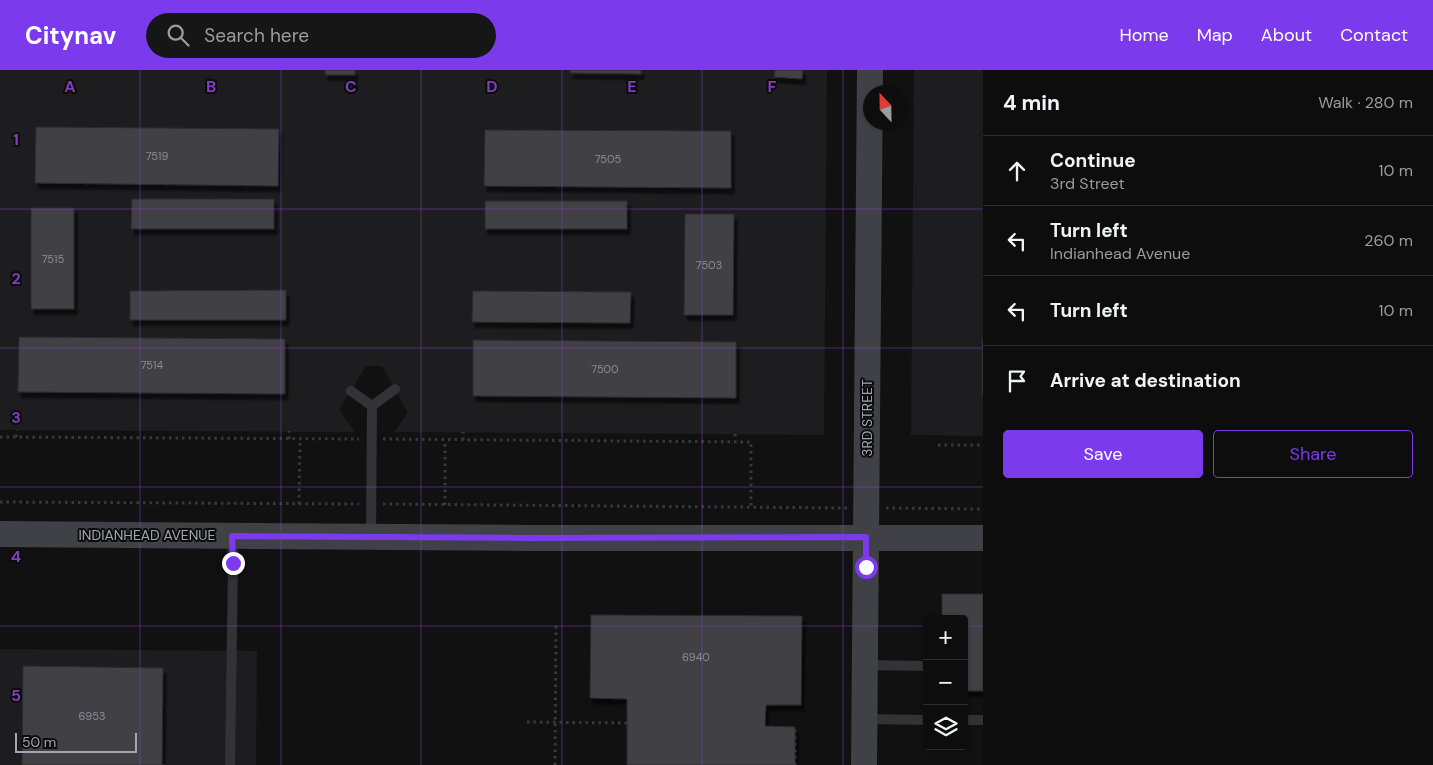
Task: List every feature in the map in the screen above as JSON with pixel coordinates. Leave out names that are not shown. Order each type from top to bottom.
[{"type":"main road","name":"3RD STREET","points":[[864,765],[870,70]]},
{"type":"main road","name":"INDIANHEAD AVENUE","points":[[0,534],[983,538]]},
{"type":"lane","points":[[372,406],[395,389]]},
{"type":"lane","points":[[350,391],[372,406]]},
{"type":"lane","points":[[371,537],[372,406]]},
{"type":"lane","points":[[230,765],[232,536]]},
{"type":"lane","points":[[865,665],[923,666]]},
{"type":"lane","points":[[865,720],[923,720]]},
{"type":"lane","points":[[968,720],[983,720]]},
{"type":"path","points":[[16,430],[16,437]]},
{"type":"path","points":[[288,439],[289,432]]},
{"type":"path","points":[[463,432],[463,440]]},
{"type":"path","points":[[735,434],[736,442]]},
{"type":"path","points":[[0,437],[751,442],[751,507]]},
{"type":"path","points":[[299,504],[300,439]]},
{"type":"path","points":[[445,440],[445,505]]},
{"type":"path","points":[[938,445],[983,445]]},
{"type":"path","points":[[0,502],[983,509]]},
{"type":"path","points":[[555,765],[556,623]]},
{"type":"path","points":[[527,722],[627,723]]},
{"type":"path","points":[[795,765],[796,727]]},
{"type":"shaded area","points":[[0,70],[827,70],[824,435],[394,432],[408,413],[382,366],[366,366],[339,410],[355,432],[0,430]]},
{"type":"shaded area","points":[[914,70],[983,70],[983,436],[911,435]]},
{"type":"shaded area","points":[[0,649],[257,651],[256,765],[0,765]]},
{"type":"building","points":[[325,70],[355,70],[355,75],[325,75]]},
{"type":"building","points":[[570,70],[641,70],[641,74],[570,73]]},
{"type":"building","points":[[775,70],[803,70],[802,79],[774,77]]},
{"type":"building","points":[[36,127],[279,129],[278,186],[35,183]]},
{"type":"building","points":[[485,130],[731,131],[731,188],[484,186]]},
{"type":"building","points":[[132,199],[274,199],[274,229],[131,229]]},
{"type":"building","points":[[485,201],[627,201],[627,229],[485,229]]},
{"type":"building","points":[[31,208],[74,208],[74,309],[31,309]]},
{"type":"building","points":[[685,214],[734,214],[733,315],[684,315]]},
{"type":"building","points":[[286,290],[286,320],[130,320],[130,291]]},
{"type":"building","points":[[473,291],[631,292],[630,323],[472,322]]},
{"type":"building","points":[[19,337],[285,339],[285,394],[18,392]]},
{"type":"building","points":[[983,339],[983,394],[982,394]]},
{"type":"building","points":[[473,340],[736,342],[736,398],[473,396]]},
{"type":"building","points":[[942,594],[983,594],[983,691],[968,691],[968,615],[942,615]]},
{"type":"building","points":[[591,615],[802,616],[801,705],[766,705],[765,726],[795,727],[795,765],[627,765],[627,699],[590,698]]},
{"type":"building","points":[[23,666],[163,668],[162,765],[22,765]]},
{"type":"route","points":[[233,563],[232,536],[529,538],[866,537],[866,567]]}]
